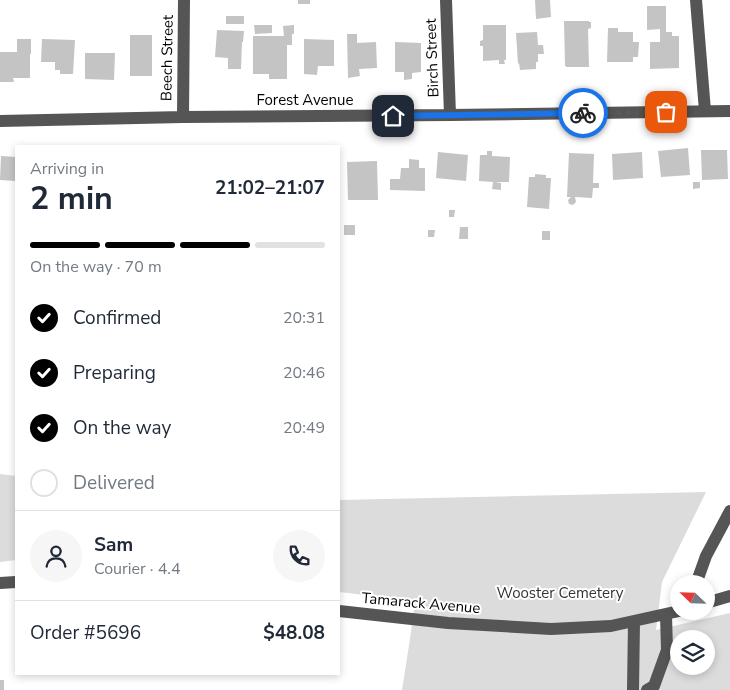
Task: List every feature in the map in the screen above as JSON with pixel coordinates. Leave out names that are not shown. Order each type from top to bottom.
[{"type":"street","name":"Beech Street","points":[[183,117],[184,0]]},
{"type":"street","name":"Birch Street","points":[[446,0],[450,115]]},
{"type":"street","points":[[696,0],[705,111]]},
{"type":"street","name":"Forest Avenue","points":[[0,120],[730,111]]},
{"type":"street","points":[[699,575],[706,556],[730,511]]},
{"type":"street","points":[[0,583],[15,582]]},
{"type":"street","points":[[715,600],[730,596]]},
{"type":"street","name":"Tamarack Avenue","points":[[340,611],[448,623],[551,629],[611,626],[670,614]]},
{"type":"street","points":[[647,690],[654,686],[667,650],[666,615]]},
{"type":"street","points":[[633,690],[634,622]]},
{"type":"green space","points":[[0,474],[15,476],[15,560],[0,562]]},
{"type":"green space","name":"Wooster Cemetery","points":[[706,492],[662,582],[656,630],[700,620],[715,620],[715,616],[730,613],[730,690],[402,690],[415,601],[340,592],[340,500]]},
{"type":"building","points":[[298,0],[310,0],[310,4],[298,4]]},
{"type":"building","points":[[535,0],[550,0],[551,17],[536,19]]},
{"type":"building","points":[[647,6],[666,6],[666,32],[672,32],[672,36],[679,36],[679,68],[650,69],[650,42],[660,42],[660,29],[647,30]]},
{"type":"building","points":[[226,16],[244,16],[244,24],[226,24]]},
{"type":"building","points":[[564,21],[591,22],[591,28],[588,29],[589,67],[565,66]]},
{"type":"building","points":[[254,25],[272,25],[272,33],[255,34]]},
{"type":"building","points":[[294,25],[292,45],[287,45],[287,79],[269,79],[269,74],[253,74],[253,36],[284,36],[283,26]]},
{"type":"building","points":[[483,25],[506,25],[505,64],[499,64],[499,60],[483,61],[483,46],[480,46],[480,41],[483,40]]},
{"type":"building","points":[[608,28],[618,28],[618,32],[633,32],[633,42],[639,42],[638,57],[633,57],[633,62],[607,62]]},
{"type":"building","points":[[217,30],[244,31],[241,69],[228,69],[228,58],[215,57]]},
{"type":"building","points":[[537,32],[538,45],[543,45],[544,54],[538,54],[536,69],[520,70],[516,33]]},
{"type":"building","points":[[347,34],[357,34],[357,43],[376,42],[377,68],[359,69],[360,76],[348,78]]},
{"type":"building","points":[[130,35],[152,35],[152,76],[130,76]]},
{"type":"building","points":[[17,39],[31,39],[30,78],[13,78],[14,82],[0,82],[0,52],[17,52]]},
{"type":"building","points":[[42,39],[75,40],[73,74],[60,74],[60,70],[55,70],[55,62],[41,62]]},
{"type":"building","points":[[304,39],[334,40],[334,66],[318,66],[317,75],[304,74]]},
{"type":"building","points":[[395,42],[421,43],[421,72],[412,73],[412,79],[404,80],[404,72],[395,72]]},
{"type":"building","points":[[85,53],[115,53],[114,80],[85,79]]},
{"type":"building","points":[[688,148],[690,175],[661,177],[658,151]]},
{"type":"building","points":[[701,150],[727,150],[728,179],[702,180]]},
{"type":"building","points":[[487,151],[492,151],[492,156],[510,157],[509,182],[495,182],[501,183],[501,190],[492,189],[493,182],[479,181],[480,155],[487,155]]},
{"type":"building","points":[[438,152],[468,155],[466,181],[436,178]]},
{"type":"building","points":[[642,152],[643,178],[613,180],[612,154]]},
{"type":"building","points":[[569,153],[594,154],[593,183],[599,183],[599,188],[593,188],[592,198],[575,197],[576,202],[573,205],[569,204],[568,200],[571,197],[567,197]]},
{"type":"building","points":[[1,156],[15,157],[15,181],[0,180]]},
{"type":"building","points":[[409,159],[419,160],[419,168],[425,168],[425,191],[390,190],[390,179],[400,179],[401,168],[409,168]]},
{"type":"building","points":[[377,161],[378,200],[348,200],[347,162]]},
{"type":"building","points":[[535,174],[546,175],[546,178],[551,178],[549,209],[527,207],[529,177],[535,177]]},
{"type":"building","points":[[693,182],[700,182],[700,188],[693,189]]},
{"type":"building","points":[[449,210],[455,210],[454,217],[449,217]]},
{"type":"building","points":[[344,225],[355,225],[355,235],[344,235]]},
{"type":"building","points":[[460,227],[468,227],[468,239],[459,239]]},
{"type":"building","points":[[428,230],[435,230],[434,237],[428,237]]},
{"type":"building","points":[[542,231],[550,231],[550,240],[542,240]]},
{"type":"building","points":[[0,680],[4,680],[4,690],[0,690]]},
{"type":"way so far","points":[[583,113],[666,112]]},
{"type":"route","points":[[393,116],[583,113]]}]
